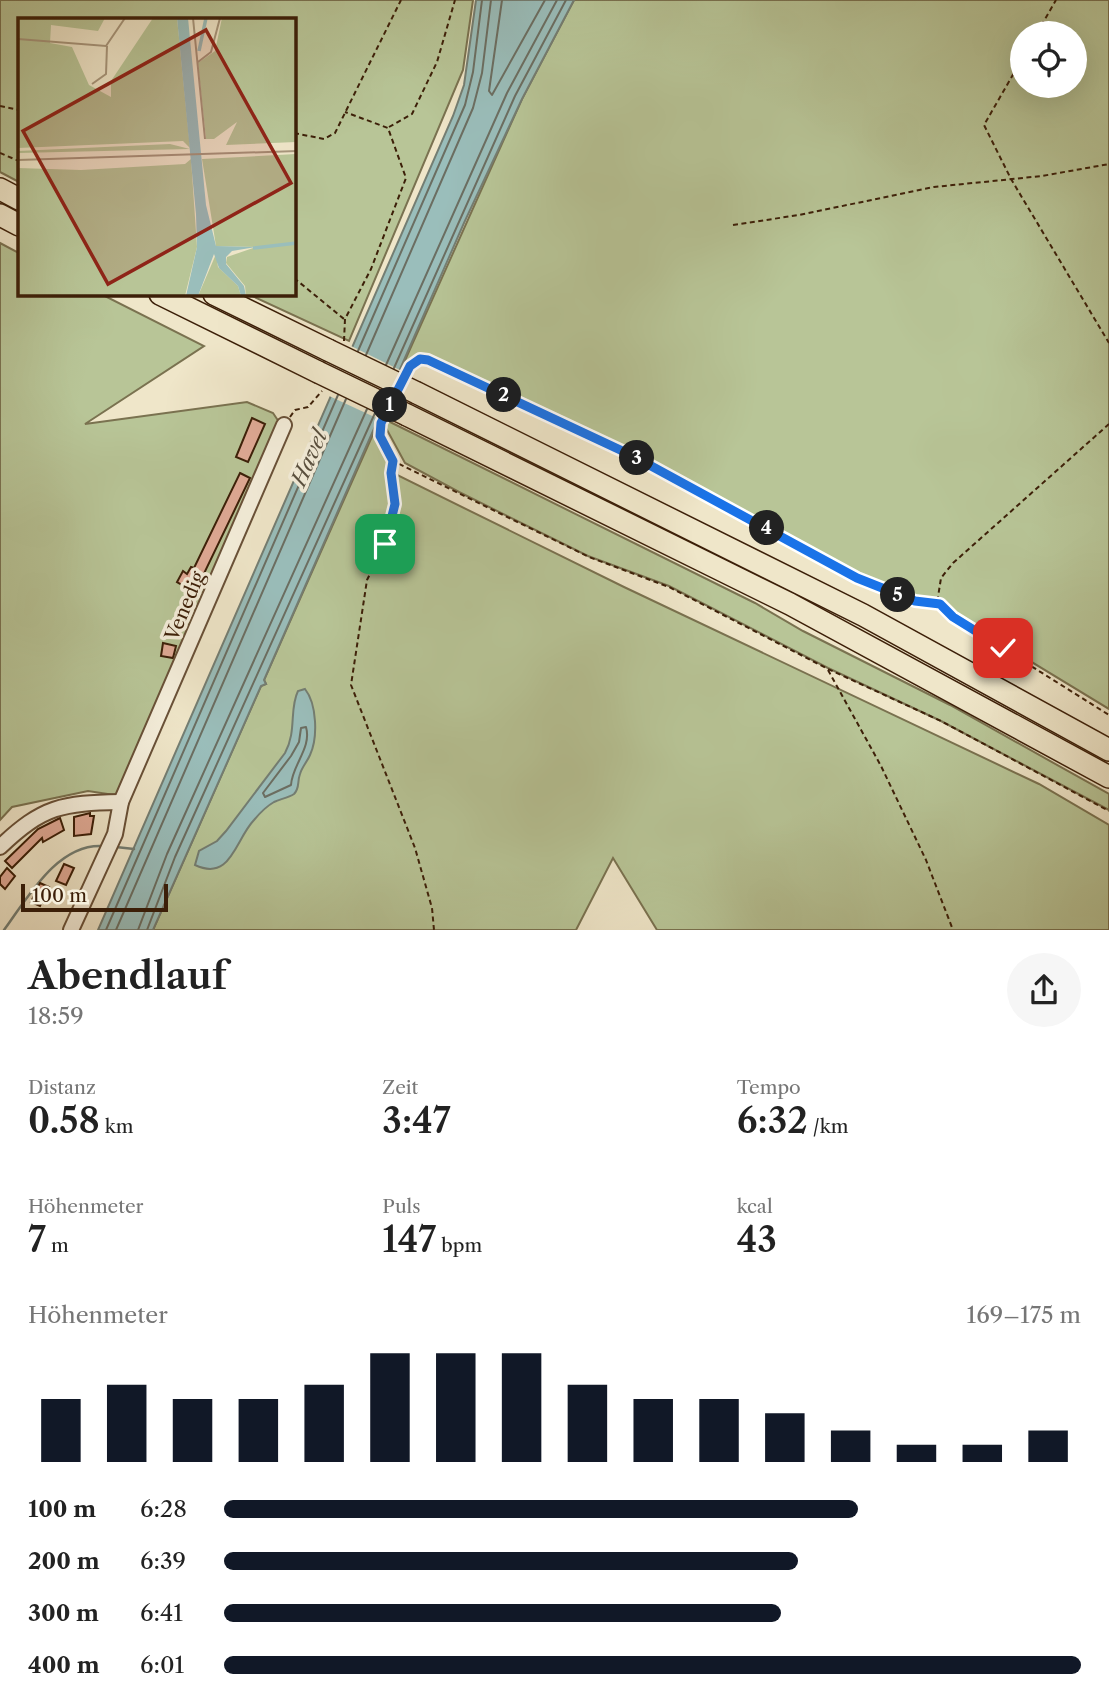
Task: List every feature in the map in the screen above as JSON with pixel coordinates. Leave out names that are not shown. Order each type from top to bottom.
[{"type":"highway","points":[[0,189],[18,198]]},
{"type":"highway","points":[[0,215],[18,224]]},
{"type":"highway","points":[[164,296],[397,413],[802,610],[1109,777]]},
{"type":"highway","points":[[218,296],[863,615],[1109,750]]},
{"type":"street","name":"Venedig","points":[[71,930],[115,834],[121,802],[284,425]]},
{"type":"street","points":[[0,848],[36,816],[49,810],[88,803],[121,802]]},
{"type":"path","points":[[296,134],[324,139],[330,137],[401,0]]},
{"type":"path","points":[[388,128],[412,114],[437,62],[455,0]]},
{"type":"path","points":[[1044,21],[1056,0]]},
{"type":"path","points":[[1010,80],[984,125],[1011,179],[1109,343]]},
{"type":"path","points":[[0,106],[18,110]]},
{"type":"path","points":[[296,280],[345,319],[371,269],[406,178],[388,128],[345,112]]},
{"type":"path","points":[[0,153],[18,162]]},
{"type":"path","points":[[733,225],[812,213],[934,187],[1011,179],[1109,164]]},
{"type":"path","points":[[406,373],[415,362],[428,360],[631,455],[857,578],[915,601],[940,604]]},
{"type":"path","points":[[397,413],[381,423],[380,436],[393,461],[589,556],[669,587],[828,669],[941,722],[1109,811]]},
{"type":"path","points":[[1109,424],[946,570],[938,589],[940,604],[953,617],[1109,715]]},
{"type":"path","points":[[393,461],[391,473],[395,495],[394,518],[385,544],[367,580],[351,685],[415,848],[432,908],[434,930]]},
{"type":"path","points":[[828,669],[881,766],[926,860],[953,930]]},
{"type":"green space","points":[[0,0],[473,0],[463,70],[349,341],[252,296],[296,296],[296,18],[18,18],[18,181],[0,172]]},
{"type":"green space","points":[[574,0],[1109,0],[1109,709],[974,627],[943,603],[913,599],[859,576],[636,455],[444,363],[420,357],[406,369],[402,367],[522,99]]},
{"type":"green space","points":[[0,243],[18,252],[18,296],[105,296],[204,346],[85,424],[247,402],[273,413],[279,422],[121,796],[88,791],[12,807],[0,820]]},
{"type":"green space","points":[[380,417],[755,603],[803,631],[950,705],[1109,794],[1109,810],[941,721],[828,668],[669,586],[588,556],[405,463]]},
{"type":"green space","points":[[378,423],[380,442],[391,461],[389,471],[624,587],[1039,784],[1109,825],[1109,930],[657,930],[613,858],[576,930],[153,930],[261,686],[266,684],[264,680]]},
{"type":"water","name":"Havel","points":[[476,0],[574,0],[522,99],[464,223],[264,680],[266,684],[261,686],[153,930],[98,930],[453,116],[464,85]]},
{"type":"water","points":[[305,689],[312,703],[315,731],[313,748],[301,771],[296,792],[274,802],[261,813],[247,828],[224,864],[207,869],[195,865],[199,851],[217,841],[226,831],[285,753],[291,737],[295,698],[298,691]]},
{"type":"pier","points":[[349,345],[404,372],[383,421],[327,395]]},
{"type":"building","points":[[252,418],[265,424],[248,462],[236,457]]},
{"type":"building","points":[[240,473],[250,478],[198,586],[194,584],[191,590],[177,582],[183,571],[187,574],[191,567],[194,568]]},
{"type":"building","points":[[163,643],[176,646],[173,658],[161,656]]},
{"type":"building","points":[[90,813],[90,816],[94,816],[91,834],[74,836],[74,817]]},
{"type":"building","points":[[60,818],[64,830],[43,842],[42,838],[12,868],[5,861],[38,829]]},
{"type":"building","points":[[64,864],[74,868],[66,885],[56,881]]},
{"type":"building","points":[[7,868],[15,876],[5,889],[0,884],[0,877]]},
{"type":"building","points":[[40,883],[49,887],[40,906],[31,902]]},
{"type":"waterway","points":[[4,930],[33,889],[58,863],[71,853],[86,847],[103,846]]},
{"type":"waterway","points":[[116,847],[134,849]]},
{"type":"route","points":[[385,544],[394,518],[395,490],[391,473],[393,461],[382,442],[379,429],[410,366],[420,359],[428,360],[631,455],[857,578],[915,601],[940,604],[953,617],[1003,648]]}]
